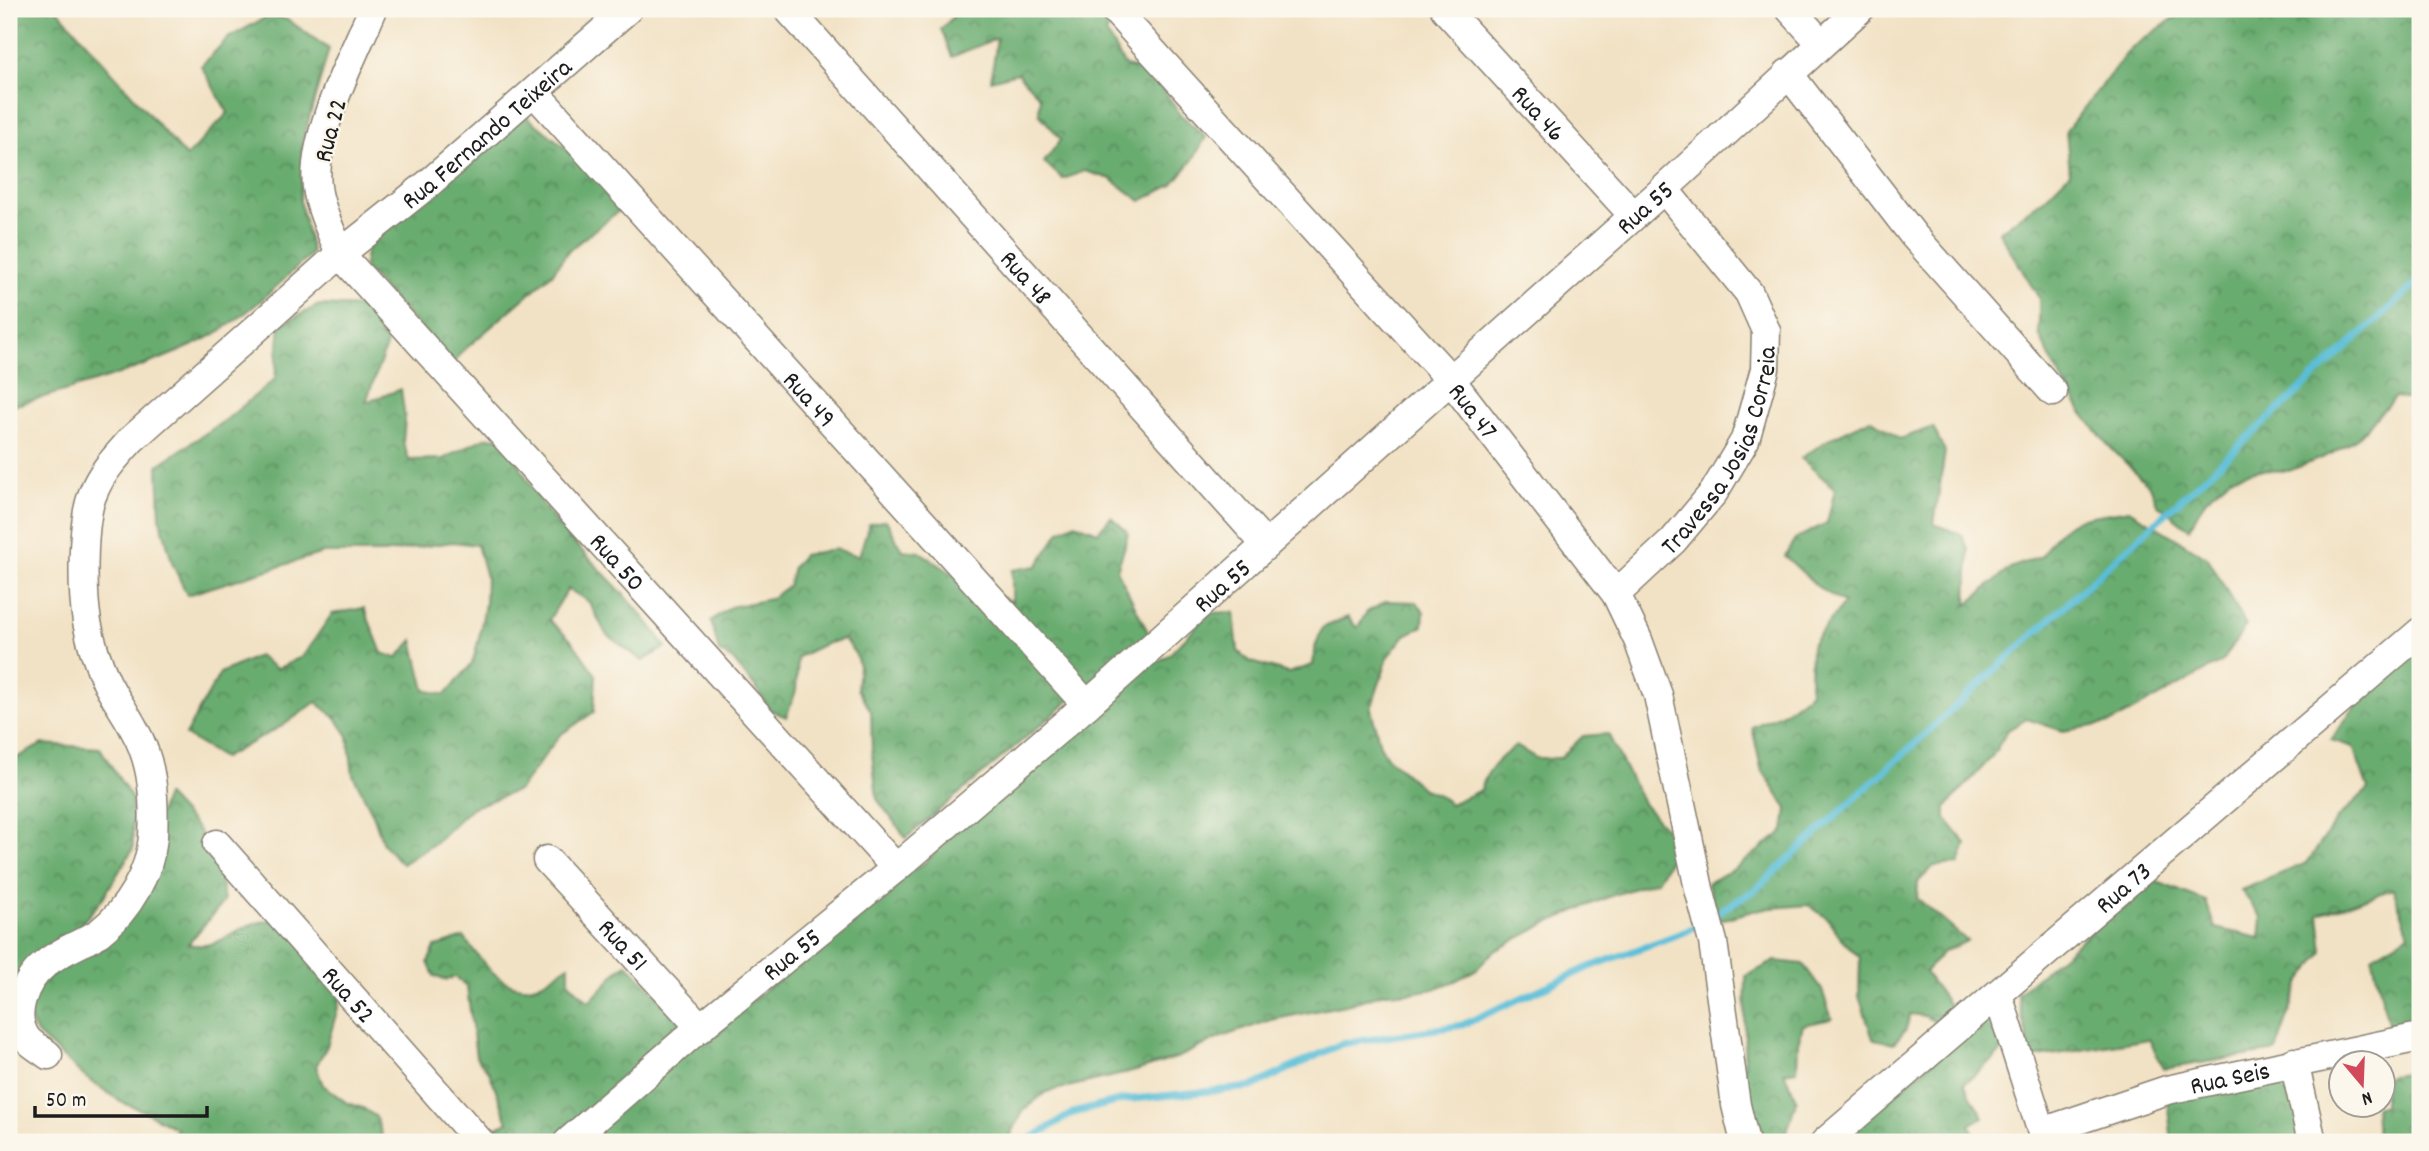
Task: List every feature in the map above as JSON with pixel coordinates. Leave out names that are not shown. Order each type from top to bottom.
[{"type":"street","name":"Rua 22","points":[[340,254],[317,192],[317,158],[330,109],[373,9]]},
{"type":"street","name":"Rua Fernando Teixeira","points":[[48,1055],[27,1040],[18,1017],[25,988],[43,965],[100,932],[131,898],[147,870],[152,840],[152,776],[145,751],[107,683],[87,621],[84,564],[86,526],[93,492],[109,466],[131,440],[340,254],[535,93],[628,9]]},
{"type":"street","name":"Rua 48","points":[[788,9],[1266,545]]},
{"type":"street","name":"Rua 47","points":[[1114,9],[1450,379],[1616,594],[1638,640],[1658,695],[1699,889],[1713,942],[1736,1105],[1745,1142]]},
{"type":"street","name":"Rua 46","points":[[1445,9],[1633,215]]},
{"type":"street","points":[[1790,9],[1821,43]]},
{"type":"street","name":"Rua 55","points":[[568,1142],[1087,705],[1664,189],[1860,9]]},
{"type":"street","points":[[1788,73],[1914,236],[2053,392]]},
{"type":"street","name":"Rua 49","points":[[535,93],[1087,705]]},
{"type":"street","name":"Travessa Josias Correia","points":[[1616,594],[1673,541],[1714,492],[1745,440],[1765,369],[1766,331],[1749,293],[1664,189]]},
{"type":"street","name":"Rua 50","points":[[340,254],[896,868]]},
{"type":"street","name":"Rua 73","points":[[1825,1142],[2420,632]]},
{"type":"street","name":"Rua 52","points":[[217,844],[480,1142]]},
{"type":"street","name":"Rua 51","points":[[547,860],[701,1028]]},
{"type":"street","points":[[1998,995],[2044,1137]]},
{"type":"street","name":"Rua Seis","points":[[2044,1137],[2167,1090],[2420,1037]]},
{"type":"street","points":[[2294,1062],[2312,1142]]},
{"type":"green space","points":[[9,9],[57,9],[186,157],[228,113],[201,66],[228,38],[270,15],[288,20],[329,49],[303,140],[300,201],[312,253],[273,290],[214,335],[128,371],[9,407]]},
{"type":"green space","points":[[948,9],[1091,9],[1111,24],[1106,33],[1125,66],[1150,71],[1181,115],[1206,137],[1192,161],[1172,185],[1141,201],[1111,179],[1085,171],[1063,179],[1044,162],[1061,139],[1039,114],[1040,97],[1017,73],[991,80],[997,38],[952,57],[941,29],[953,17]]},
{"type":"green space","points":[[2187,9],[2420,9],[2420,401],[2395,397],[2357,438],[2331,454],[2289,471],[2258,470],[2231,477],[2206,499],[2189,529],[2157,504],[2151,488],[2107,444],[2081,411],[2055,368],[2039,334],[2039,298],[1999,232],[2045,198],[2070,173],[2066,131],[2131,48]]},
{"type":"green space","points":[[525,115],[567,149],[625,206],[568,251],[552,274],[462,352],[454,364],[364,268],[366,251],[374,236]]},
{"type":"green space","points":[[319,305],[363,307],[387,344],[366,402],[401,389],[405,419],[403,442],[409,460],[443,459],[484,438],[505,437],[547,511],[641,614],[666,647],[643,661],[606,634],[589,602],[568,589],[549,620],[571,640],[596,675],[594,712],[560,735],[519,790],[471,808],[435,843],[402,864],[383,844],[373,814],[353,775],[348,736],[335,717],[316,702],[284,725],[223,758],[185,735],[220,673],[258,656],[277,669],[303,656],[332,614],[364,608],[382,653],[397,658],[413,640],[425,690],[445,695],[472,664],[485,604],[486,577],[477,545],[452,542],[383,553],[323,553],[187,595],[173,565],[160,518],[158,465],[227,419],[275,379],[280,325]]},
{"type":"green space","points":[[1871,419],[1900,439],[1933,427],[1945,452],[1934,524],[1961,534],[1969,550],[1967,605],[2010,568],[2042,556],[2050,542],[2068,525],[2088,517],[2129,510],[2208,558],[2246,625],[2223,661],[2111,723],[2063,731],[2027,719],[2008,730],[1991,758],[1946,807],[1946,819],[1966,844],[1959,864],[1934,866],[1918,882],[1917,898],[1967,941],[1943,952],[1925,972],[1952,1009],[1943,1027],[1925,1016],[1910,1014],[1906,1029],[1894,1043],[1873,1039],[1859,996],[1860,958],[1827,918],[1808,905],[1760,909],[1720,920],[1707,883],[1736,868],[1784,831],[1787,809],[1761,768],[1752,727],[1785,712],[1810,693],[1811,645],[1844,603],[1818,587],[1785,556],[1795,539],[1827,523],[1835,489],[1801,458],[1831,438]]},
{"type":"green space","points":[[1111,517],[1128,532],[1117,570],[1149,634],[906,838],[877,799],[871,711],[857,689],[859,666],[856,655],[844,639],[825,644],[798,657],[796,691],[786,717],[770,710],[732,659],[719,652],[711,621],[730,607],[770,599],[788,586],[793,567],[803,555],[835,549],[859,556],[869,524],[886,520],[902,550],[920,552],[953,574],[1012,602],[1012,570],[1037,566],[1060,531],[1075,523],[1098,532]]},
{"type":"green space","points":[[1387,601],[1417,602],[1424,612],[1423,626],[1405,635],[1388,657],[1371,709],[1380,745],[1387,757],[1423,789],[1437,794],[1450,804],[1481,790],[1494,765],[1516,746],[1536,758],[1560,758],[1583,736],[1608,734],[1644,805],[1666,829],[1674,853],[1657,881],[1608,897],[1547,923],[1493,952],[1477,969],[1434,989],[1384,993],[1350,1004],[1271,1020],[1136,1071],[1046,1092],[1024,1110],[1007,1142],[949,1142],[929,1137],[920,1142],[507,1142],[494,1128],[508,1122],[489,1072],[476,1057],[467,987],[456,977],[446,980],[434,976],[428,962],[435,947],[464,937],[487,967],[517,986],[529,987],[541,983],[569,965],[569,982],[588,1001],[627,964],[700,1038],[717,1036],[736,1014],[874,898],[928,860],[948,838],[1094,714],[1116,701],[1126,682],[1170,654],[1209,613],[1234,612],[1238,651],[1249,661],[1288,673],[1313,665],[1322,628],[1348,617],[1357,628],[1367,612]]},
{"type":"green space","points":[[2420,644],[2420,1020],[2389,1027],[2372,956],[2409,934],[2393,889],[2319,914],[2323,952],[2299,984],[2276,1051],[2164,1069],[2149,1039],[2032,1058],[2017,994],[2152,880],[2206,901],[2215,928],[2260,938],[2262,918],[2241,890],[2307,863],[2338,818],[2368,789],[2353,747],[2331,740],[2362,697]]},
{"type":"green space","points":[[42,744],[100,748],[132,799],[133,849],[101,901],[75,931],[48,946],[9,985],[9,762]]},
{"type":"green space","points":[[166,795],[197,828],[218,863],[224,901],[188,944],[215,943],[253,924],[282,918],[341,997],[327,1046],[316,1066],[323,1085],[347,1103],[363,1108],[376,1117],[384,1142],[163,1142],[177,1129],[123,1103],[85,1077],[37,1034],[28,1014],[39,987],[69,960],[107,946]]},
{"type":"green space","points":[[1775,961],[1803,964],[1822,990],[1832,1019],[1803,1025],[1798,1043],[1797,1070],[1784,1072],[1797,1099],[1787,1131],[1779,1142],[1760,1142],[1755,1139],[1744,1075],[1746,976]]},
{"type":"green space","points":[[1986,1016],[2007,1047],[1964,1084],[1983,1117],[1970,1125],[1978,1142],[1839,1142]]},
{"type":"green space","points":[[2420,1070],[2420,1142],[2377,1142],[2376,1120],[2398,1120],[2398,1074]]},
{"type":"green space","points":[[2288,1079],[2309,1142],[2172,1142],[2167,1099]]},
{"type":"waterway","points":[[1713,915],[1755,890],[2420,280]]},
{"type":"waterway","points":[[1025,1142],[1073,1113],[1123,1100],[1251,1087],[1341,1044],[1462,1025],[1587,968],[1687,931],[1700,923]]}]
